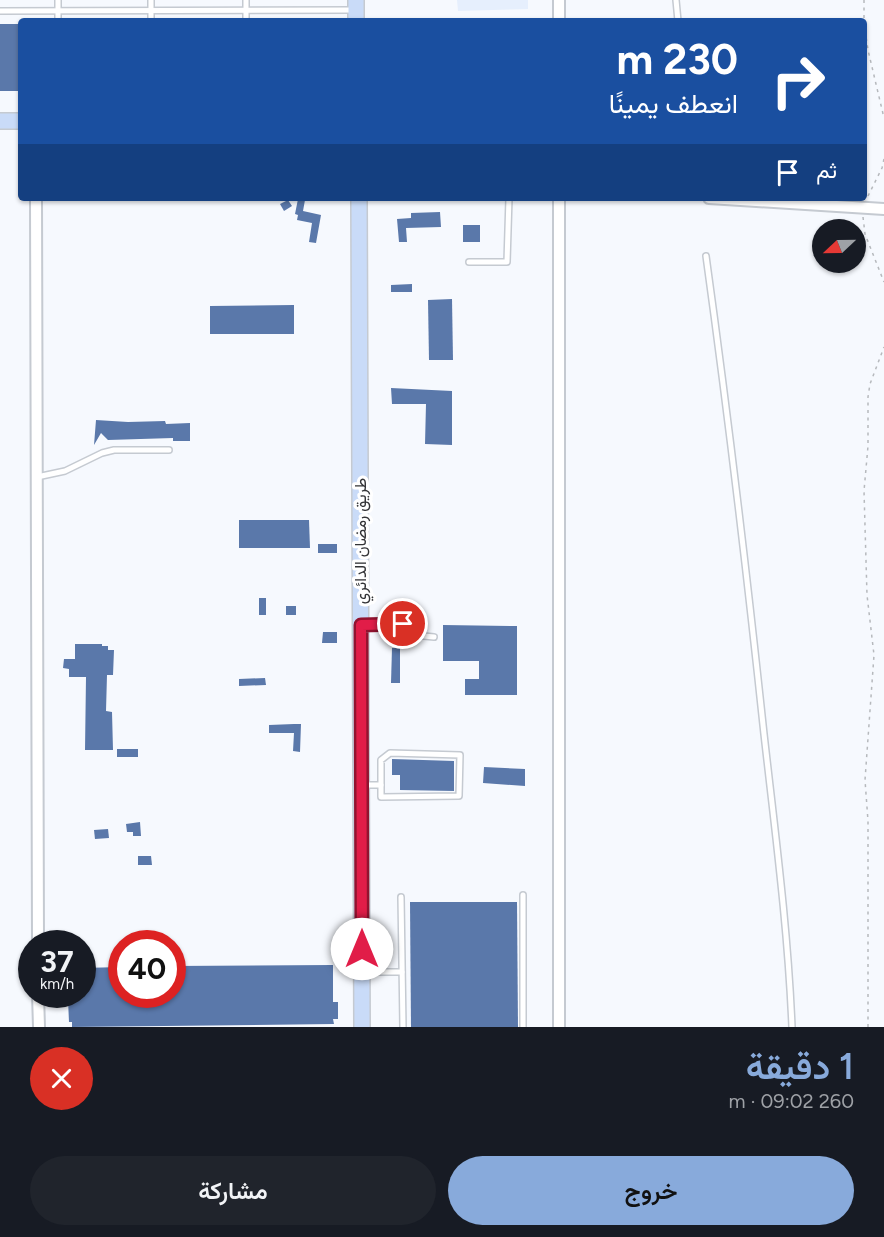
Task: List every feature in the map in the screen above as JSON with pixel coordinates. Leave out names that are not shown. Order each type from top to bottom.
[{"type":"street","points":[[559,0],[559,18]]},
{"type":"street","points":[[0,121],[18,121]]},
{"type":"street","points":[[36,201],[38,930]]},
{"type":"street","name":"طريق رمضان الدائري","points":[[359,201],[362,1027]]},
{"type":"street","points":[[559,201],[559,1027]]},
{"type":"street","points":[[755,201],[884,209]]},
{"type":"street","points":[[38,1008],[39,1027]]},
{"type":"lane","points":[[58,0],[58,18]]},
{"type":"lane","points":[[151,0],[151,18]]},
{"type":"lane","points":[[246,0],[246,18]]},
{"type":"lane","points":[[676,0],[678,18]]},
{"type":"lane","points":[[0,11],[58,9],[356,10]]},
{"type":"lane","points":[[469,262],[507,262],[509,201]]},
{"type":"lane","points":[[706,256],[752,621],[782,904],[792,1027]]},
{"type":"lane","points":[[37,477],[65,471],[102,453],[114,450],[169,450]]},
{"type":"lane","points":[[361,625],[403,624],[414,635],[434,637]]},
{"type":"lane","points":[[390,753],[460,755],[459,796],[381,796],[381,785],[381,760],[390,753]]},
{"type":"lane","points":[[360,785],[381,785]]},
{"type":"lane","points":[[524,895],[524,1027]]},
{"type":"lane","points":[[401,897],[403,1027]]},
{"type":"lane","points":[[362,972],[402,972]]},
{"type":"path","points":[[864,0],[864,18]]},
{"type":"path","points":[[867,43],[884,118]]},
{"type":"path","points":[[867,199],[884,159]]},
{"type":"path","points":[[866,201],[862,208],[865,234],[884,282]]},
{"type":"path","points":[[868,1027],[868,821],[865,780],[874,655],[867,595],[864,491],[868,446],[868,397],[870,384],[884,347]]},
{"type":"shaded area","points":[[457,0],[528,0],[528,9],[458,11]]},
{"type":"building","points":[[0,24],[18,24],[18,91],[0,91]]},
{"type":"building","points":[[289,201],[292,206],[284,211],[280,204]]},
{"type":"building","points":[[298,201],[305,201],[303,211],[321,215],[316,243],[309,242],[312,223],[297,220],[298,215],[295,214]]},
{"type":"building","points":[[440,212],[441,227],[406,228],[407,242],[399,242],[397,219],[411,218],[411,213]]},
{"type":"building","points":[[463,225],[480,225],[480,242],[463,242]]},
{"type":"building","points":[[412,284],[412,292],[391,292],[391,285]]},
{"type":"building","points":[[452,299],[453,360],[429,360],[428,300]]},
{"type":"building","points":[[294,305],[294,334],[210,334],[210,306]]},
{"type":"building","points":[[391,388],[452,391],[452,445],[425,444],[426,404],[392,404]]},
{"type":"building","points":[[96,420],[190,423],[190,441],[173,441],[173,438],[108,440],[101,433],[94,445]]},
{"type":"building","points":[[239,520],[309,520],[310,548],[239,548]]},
{"type":"building","points":[[318,544],[337,544],[337,553],[318,553]]},
{"type":"building","points":[[259,598],[266,598],[266,615],[259,615]]},
{"type":"building","points":[[286,606],[296,606],[296,615],[286,615]]},
{"type":"building","points":[[443,625],[517,626],[517,695],[465,695],[465,679],[479,679],[479,661],[443,661]]},
{"type":"building","points":[[323,632],[337,632],[337,643],[322,643]]},
{"type":"building","points":[[75,644],[102,644],[102,646],[108,646],[108,650],[114,650],[113,675],[107,675],[106,711],[112,712],[113,750],[85,750],[86,677],[69,677],[69,669],[63,668],[64,659],[75,659]]},
{"type":"building","points":[[392,648],[400,648],[400,683],[391,683]]},
{"type":"building","points":[[265,678],[266,685],[239,686],[239,679]]},
{"type":"building","points":[[301,724],[300,752],[293,751],[294,733],[269,733],[269,725]]},
{"type":"building","points":[[117,749],[138,749],[138,757],[117,757]]},
{"type":"building","points":[[392,759],[454,761],[454,791],[400,790],[400,775],[392,775]]},
{"type":"building","points":[[484,767],[525,769],[525,786],[483,783]]},
{"type":"building","points":[[140,822],[141,836],[133,836],[133,832],[127,832],[126,824]]},
{"type":"building","points":[[108,829],[109,838],[95,839],[94,830]]},
{"type":"building","points":[[138,856],[151,856],[152,865],[138,865]]},
{"type":"building","points":[[410,902],[517,902],[518,1027],[411,1027]]},
{"type":"building","points":[[333,965],[333,1002],[338,1002],[338,1019],[333,1019],[334,1024],[72,1027],[72,1022],[69,1022],[68,1008],[96,1008],[96,968],[108,967],[108,1008],[186,1008],[186,966]]},
{"type":"route","points":[[362,949],[361,625],[403,624]]}]
